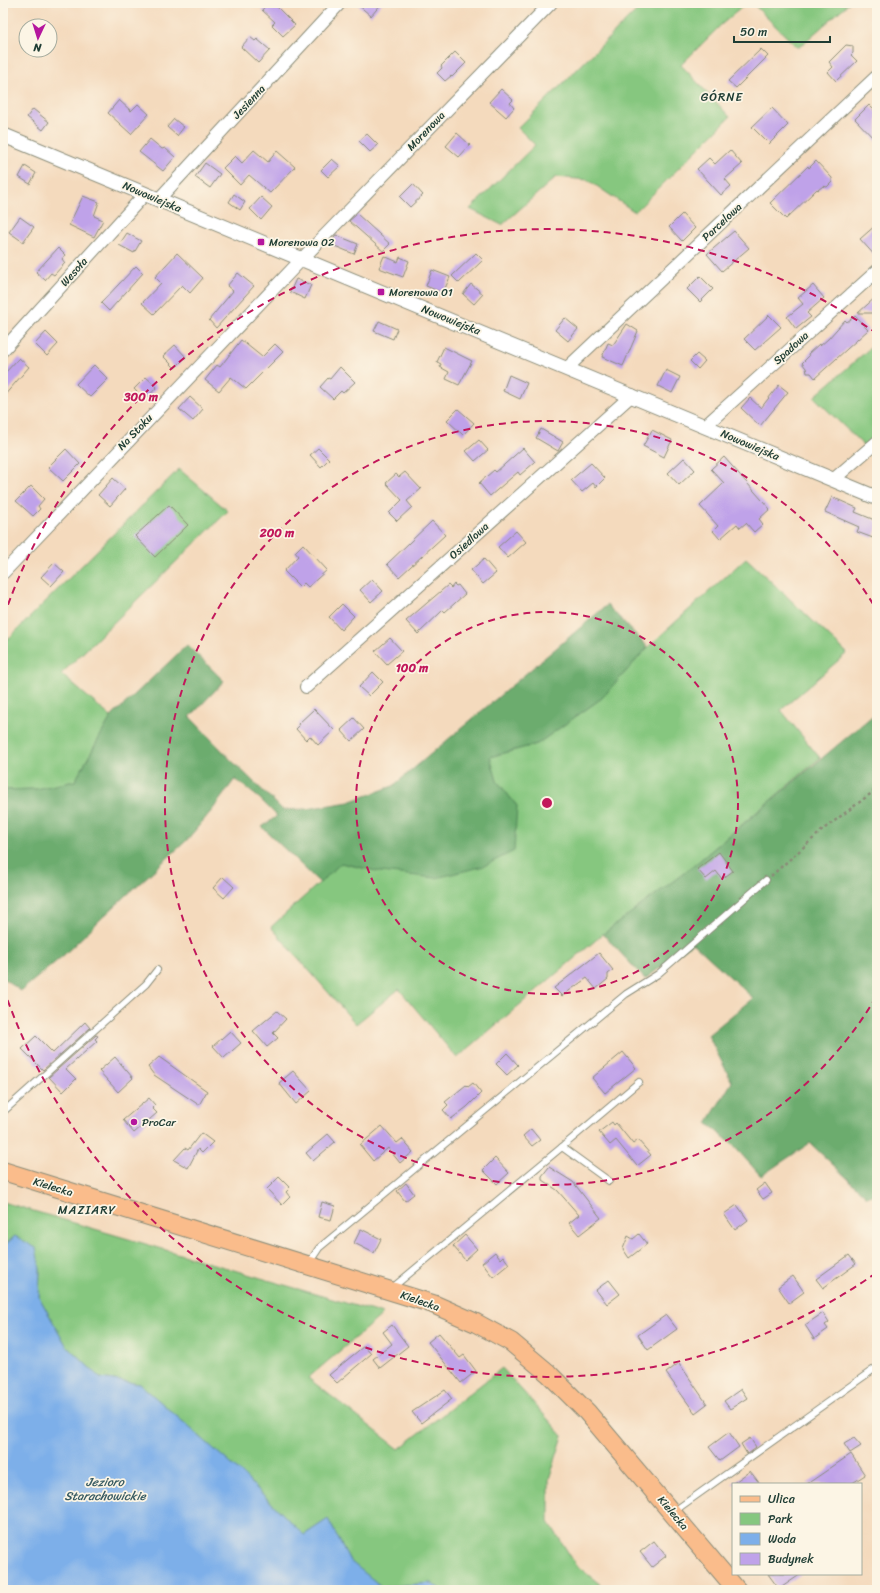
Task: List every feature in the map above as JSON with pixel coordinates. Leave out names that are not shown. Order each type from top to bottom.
[{"type":"main road","name":"Kielecka","points":[[3,1172],[433,1304],[476,1323],[510,1342],[531,1358],[587,1412],[737,1590]]},
{"type":"street","name":"Jesienna","points":[[158,200],[340,3]]},
{"type":"street","name":"Morenowa","points":[[302,259],[551,3]]},
{"type":"street","name":"Parcelowa","points":[[568,368],[877,76]]},
{"type":"street","name":"Nowowiejska","points":[[3,134],[158,200],[568,368],[877,498]]},
{"type":"street","name":"Wesoła","points":[[3,350],[145,194]]},
{"type":"street","name":"Na Stoku","points":[[3,573],[302,259]]},
{"type":"street","name":"Spadowa","points":[[705,426],[877,271]]},
{"type":"street","name":"Osiedlowa","points":[[306,688],[632,395]]},
{"type":"street","points":[[834,479],[877,442]]},
{"type":"lane","points":[[308,1265],[319,1248],[626,994],[658,974],[766,880]]},
{"type":"lane","points":[[3,1112],[146,984],[157,970]]},
{"type":"lane","points":[[389,1290],[639,1082]]},
{"type":"lane","points":[[562,1147],[609,1181]]},
{"type":"lane","points":[[673,1513],[877,1367]]},
{"type":"path","points":[[766,880],[825,828],[877,789]]},
{"type":"green space","points":[[644,3],[747,3],[722,24],[681,65],[730,117],[635,212],[588,180],[556,177],[502,225],[470,209],[535,145],[518,128]]},
{"type":"green space","points":[[752,3],[849,3],[798,48]]},
{"type":"green space","points":[[877,342],[877,435],[864,446],[814,397]]},
{"type":"green space","points":[[179,469],[228,511],[61,674],[111,717],[75,781],[36,789],[3,790],[3,635],[8,639]]},
{"type":"green space","points":[[746,558],[847,653],[781,710],[820,758],[692,867],[603,934],[457,1058],[399,989],[356,1024],[271,927],[341,863],[381,872],[517,806],[497,781],[490,757],[537,744],[602,698],[648,647]]},
{"type":"green space","points":[[607,605],[648,647],[602,698],[537,744],[490,757],[497,781],[517,806],[514,851],[484,866],[436,878],[381,872],[341,863],[320,883],[262,827],[277,816],[259,798],[235,779],[213,809],[186,841],[65,954],[21,991],[3,978],[3,790],[36,789],[75,781],[111,717],[187,645],[224,681],[190,717],[231,760],[283,810],[306,809],[349,802],[393,786]]},
{"type":"green space","points":[[877,712],[877,1193],[867,1197],[810,1143],[761,1176],[732,1144],[707,1123],[732,1082],[708,1035],[753,998],[693,943],[645,979],[603,934],[692,867]]},
{"type":"green space","points":[[3,1202],[383,1314],[308,1378],[399,1449],[502,1368],[563,1436],[549,1479],[549,1522],[576,1565],[607,1590],[441,1590],[432,1583],[382,1587],[350,1561],[328,1519],[304,1535],[239,1471],[140,1384],[100,1378],[66,1345],[39,1297],[40,1269],[15,1236],[3,1247]]},
{"type":"water","name":"Jezioro Starachowickie","points":[[15,1236],[36,1248],[40,1269],[39,1297],[66,1345],[100,1378],[140,1384],[239,1471],[304,1535],[328,1519],[350,1561],[382,1587],[432,1583],[441,1590],[3,1590],[3,1247]]},
{"type":"building","points":[[268,3],[273,3],[295,25],[283,36],[272,25],[275,22],[262,10]]},
{"type":"building","points":[[356,3],[382,3],[371,16]]},
{"type":"building","points":[[250,37],[255,41],[257,39],[270,50],[258,63],[241,47]]},
{"type":"building","points":[[846,45],[853,46],[853,53],[851,55],[857,61],[836,81],[828,72],[833,67],[829,62]]},
{"type":"building","points":[[761,49],[768,56],[736,88],[728,81]]},
{"type":"building","points":[[455,52],[466,63],[452,77],[451,76],[445,81],[437,73],[442,68],[441,66]]},
{"type":"building","points":[[501,89],[513,100],[510,103],[514,108],[506,117],[489,102]]},
{"type":"building","points":[[119,100],[131,111],[138,104],[149,114],[131,134],[108,113]]},
{"type":"building","points":[[869,105],[877,113],[877,142],[855,119]]},
{"type":"building","points":[[772,108],[788,125],[769,144],[752,127]]},
{"type":"building","points":[[33,109],[49,122],[43,130],[27,117]]},
{"type":"building","points":[[174,119],[184,127],[177,136],[167,127]]},
{"type":"building","points":[[457,133],[470,145],[459,157],[446,146]]},
{"type":"building","points":[[367,134],[378,145],[370,152],[359,141]]},
{"type":"building","points":[[150,139],[162,149],[165,148],[175,157],[163,171],[139,152]]},
{"type":"building","points":[[254,150],[268,162],[277,151],[295,167],[270,193],[249,175],[240,185],[223,168],[235,156],[242,163]]},
{"type":"building","points":[[730,150],[742,164],[725,179],[731,186],[721,195],[697,169],[709,158],[715,164]]},
{"type":"building","points":[[332,159],[340,166],[328,177],[321,170]]},
{"type":"building","points":[[816,161],[832,178],[832,182],[827,187],[823,186],[818,190],[817,189],[786,219],[770,203],[808,166],[809,168]]},
{"type":"building","points":[[205,163],[220,174],[210,188],[195,177]]},
{"type":"building","points":[[25,166],[36,173],[30,184],[19,177]]},
{"type":"building","points":[[413,184],[423,195],[410,207],[400,197]]},
{"type":"building","points":[[234,194],[245,202],[240,210],[229,202]]},
{"type":"building","points":[[83,196],[99,202],[94,216],[103,220],[94,237],[69,225]]},
{"type":"building","points":[[261,197],[272,207],[261,220],[250,209]]},
{"type":"building","points":[[357,214],[390,244],[383,251],[349,221]]},
{"type":"building","points":[[682,214],[695,228],[682,241],[669,227]]},
{"type":"building","points":[[20,217],[34,227],[23,242],[9,232]]},
{"type":"building","points":[[877,224],[877,258],[860,239]]},
{"type":"building","points":[[734,231],[749,248],[722,271],[707,254]]},
{"type":"building","points":[[127,233],[141,241],[134,253],[119,245]]},
{"type":"building","points":[[336,235],[358,244],[354,254],[330,244]]},
{"type":"building","points":[[58,248],[65,255],[62,259],[65,263],[54,275],[51,273],[45,280],[36,272]]},
{"type":"building","points":[[177,253],[203,278],[190,293],[182,285],[154,314],[142,303],[161,283],[155,277]]},
{"type":"building","points":[[476,253],[483,260],[459,283],[452,276]]},
{"type":"building","points":[[384,256],[398,262],[400,257],[409,261],[403,277],[379,268]]},
{"type":"building","points":[[136,266],[143,273],[109,311],[101,303]]},
{"type":"building","points":[[432,270],[450,277],[443,293],[426,286]]},
{"type":"building","points":[[238,273],[254,286],[216,328],[209,320],[233,291],[227,286]]},
{"type":"building","points":[[700,276],[713,289],[700,302],[687,289]]},
{"type":"building","points":[[296,279],[311,285],[305,299],[290,292]]},
{"type":"building","points":[[471,284],[483,294],[474,304],[463,294]]},
{"type":"building","points":[[813,285],[824,298],[807,313],[811,317],[796,329],[787,317],[803,304],[798,298]]},
{"type":"building","points":[[877,296],[877,313],[858,313]]},
{"type":"building","points":[[769,315],[781,327],[755,350],[744,339]]},
{"type":"building","points":[[855,316],[868,330],[815,378],[811,373],[807,373],[806,368],[802,363],[809,356],[808,354],[819,344],[820,346],[828,339],[845,320],[847,322]]},
{"type":"building","points":[[565,318],[578,329],[568,341],[555,330]]},
{"type":"building","points":[[379,321],[397,329],[393,339],[374,331]]},
{"type":"building","points":[[627,324],[638,331],[623,366],[602,357],[608,343],[613,345]]},
{"type":"building","points":[[46,332],[58,344],[47,356],[35,344]]},
{"type":"building","points":[[241,340],[262,357],[275,344],[283,352],[246,389],[231,377],[219,391],[205,380],[217,365],[220,367]]},
{"type":"building","points":[[175,345],[186,357],[175,368],[163,356]]},
{"type":"building","points":[[444,347],[472,361],[459,385],[446,379],[449,372],[440,367],[441,364],[437,362]]},
{"type":"building","points":[[697,354],[705,361],[698,369],[690,361]]},
{"type":"building","points":[[19,358],[29,367],[3,397],[3,375]]},
{"type":"building","points":[[94,365],[108,379],[90,397],[76,384]]},
{"type":"building","points":[[340,367],[355,382],[343,393],[341,391],[333,399],[320,387],[328,378],[330,379]]},
{"type":"building","points":[[666,370],[680,377],[672,393],[658,386]]},
{"type":"building","points":[[509,375],[527,383],[520,399],[503,391]]},
{"type":"building","points":[[146,377],[157,387],[145,400],[134,389]]},
{"type":"building","points":[[779,385],[788,392],[760,426],[741,408],[750,398],[761,408]]},
{"type":"building","points":[[190,397],[203,409],[193,421],[179,409]]},
{"type":"building","points":[[458,409],[474,423],[463,435],[447,420]]},
{"type":"building","points":[[541,429],[563,442],[558,451],[536,438]]},
{"type":"building","points":[[652,430],[672,440],[664,457],[643,446]]},
{"type":"building","points":[[479,440],[488,450],[475,461],[466,451]]},
{"type":"building","points":[[318,448],[329,459],[321,467],[310,455]]},
{"type":"building","points":[[523,448],[535,462],[520,475],[518,472],[490,496],[479,483],[494,470],[496,472]]},
{"type":"building","points":[[66,449],[80,464],[63,481],[48,467]]},
{"type":"building","points":[[724,457],[770,509],[759,519],[763,524],[754,532],[746,523],[740,528],[737,524],[720,539],[713,531],[718,526],[700,506],[724,483],[711,469]]},
{"type":"building","points":[[684,458],[695,470],[679,485],[668,473]]},
{"type":"building","points":[[591,463],[605,478],[596,487],[593,483],[582,492],[571,480]]},
{"type":"building","points":[[405,472],[421,489],[407,501],[412,507],[397,521],[389,513],[402,500],[386,483],[396,474],[399,477]]},
{"type":"building","points":[[113,478],[125,489],[110,506],[98,495]]},
{"type":"building","points":[[31,486],[44,499],[38,506],[40,509],[33,516],[16,501]]},
{"type":"building","points":[[832,497],[857,508],[855,512],[877,521],[877,528],[873,538],[857,532],[859,527],[825,512]]},
{"type":"building","points":[[169,505],[188,525],[155,557],[135,536]]},
{"type":"building","points":[[432,521],[445,535],[399,577],[387,564]]},
{"type":"building","points":[[516,531],[526,542],[508,558],[498,547]]},
{"type":"building","points":[[303,544],[327,570],[308,587],[304,583],[300,587],[284,571],[298,556],[295,552]]},
{"type":"building","points":[[484,559],[496,573],[483,584],[471,570]]},
{"type":"building","points":[[54,563],[64,572],[51,586],[41,577]]},
{"type":"building","points":[[372,579],[383,591],[371,602],[360,590]]},
{"type":"building","points":[[454,584],[456,586],[458,585],[465,594],[445,612],[443,610],[418,634],[406,621],[448,585],[451,588]]},
{"type":"building","points":[[342,604],[354,616],[341,630],[329,617]]},
{"type":"building","points":[[390,638],[402,651],[387,664],[375,651]]},
{"type":"building","points":[[373,672],[383,682],[369,696],[359,687]]},
{"type":"building","points":[[314,709],[334,730],[318,745],[310,736],[306,740],[296,729],[299,726],[298,724]]},
{"type":"building","points":[[354,718],[364,729],[351,741],[341,730]]},
{"type":"building","points":[[719,852],[733,871],[722,879],[716,871],[706,879],[697,869]]},
{"type":"building","points":[[223,877],[234,887],[224,898],[213,888]]},
{"type":"building","points":[[599,953],[613,970],[608,974],[608,979],[596,989],[587,978],[562,996],[554,988]]},
{"type":"building","points":[[277,1011],[286,1019],[273,1033],[278,1038],[267,1047],[253,1031]]},
{"type":"building","points":[[85,1022],[90,1028],[43,1070],[22,1049],[36,1036],[53,1053]]},
{"type":"building","points":[[230,1031],[241,1043],[224,1058],[213,1046]]},
{"type":"building","points":[[96,1035],[98,1036],[95,1039],[97,1041],[66,1069],[76,1079],[63,1092],[49,1077]]},
{"type":"building","points":[[623,1052],[636,1068],[605,1093],[592,1078]]},
{"type":"building","points":[[507,1053],[518,1065],[507,1075],[496,1064]]},
{"type":"building","points":[[115,1057],[133,1078],[118,1092],[99,1071]]},
{"type":"building","points":[[159,1057],[207,1091],[199,1105],[154,1075],[148,1067]]},
{"type":"building","points":[[293,1071],[311,1091],[296,1104],[279,1083]]},
{"type":"building","points":[[473,1083],[481,1093],[467,1107],[451,1119],[443,1110],[448,1105],[445,1102],[466,1085],[468,1087]]},
{"type":"building","points":[[149,1098],[155,1105],[152,1108],[157,1113],[134,1133],[123,1120]]},
{"type":"building","points":[[612,1122],[614,1125],[616,1123],[633,1144],[638,1140],[651,1155],[637,1166],[616,1140],[610,1145],[599,1132]]},
{"type":"building","points":[[382,1126],[397,1143],[402,1139],[413,1152],[400,1163],[388,1148],[373,1161],[360,1145]]},
{"type":"building","points":[[531,1129],[540,1140],[532,1146],[523,1136]]},
{"type":"building","points":[[201,1133],[213,1142],[202,1153],[198,1149],[188,1168],[174,1160],[185,1148],[188,1150]]},
{"type":"building","points":[[328,1134],[335,1142],[313,1161],[306,1153]]},
{"type":"building","points":[[495,1158],[509,1173],[497,1184],[483,1170]]},
{"type":"building","points":[[549,1167],[573,1182],[601,1218],[579,1235],[569,1223],[579,1215],[557,1190],[542,1180],[542,1176]]},
{"type":"building","points":[[279,1177],[290,1188],[286,1192],[290,1197],[282,1205],[267,1189]]},
{"type":"building","points":[[406,1183],[414,1194],[405,1201],[397,1191]]},
{"type":"building","points":[[765,1183],[772,1193],[763,1199],[756,1190]]},
{"type":"building","points":[[322,1202],[335,1206],[331,1220],[318,1217]]},
{"type":"building","points":[[737,1205],[748,1220],[735,1230],[724,1214]]},
{"type":"building","points":[[361,1229],[381,1239],[374,1253],[354,1243]]},
{"type":"building","points":[[639,1234],[647,1244],[629,1258],[623,1249],[628,1236],[633,1239]]},
{"type":"building","points":[[465,1235],[477,1249],[465,1260],[453,1246]]},
{"type":"building","points":[[495,1252],[500,1259],[503,1256],[509,1264],[493,1277],[482,1263]]},
{"type":"building","points":[[849,1255],[856,1264],[823,1288],[816,1279]]},
{"type":"building","points":[[793,1276],[804,1292],[789,1303],[778,1287]]},
{"type":"building","points":[[609,1280],[620,1294],[607,1304],[596,1290]]},
{"type":"building","points":[[823,1313],[829,1322],[825,1325],[828,1329],[814,1339],[805,1325]]},
{"type":"building","points":[[666,1315],[677,1329],[648,1350],[638,1335]]},
{"type":"building","points":[[392,1325],[408,1346],[380,1368],[373,1359],[392,1344],[383,1332]]},
{"type":"building","points":[[439,1333],[460,1358],[464,1355],[476,1371],[461,1383],[428,1342]]},
{"type":"building","points":[[364,1346],[371,1354],[337,1383],[329,1375]]},
{"type":"building","points":[[679,1363],[707,1404],[695,1413],[666,1373]]},
{"type":"building","points":[[741,1389],[747,1398],[730,1409],[724,1401]]},
{"type":"building","points":[[445,1390],[452,1399],[421,1423],[412,1412]]},
{"type":"building","points":[[729,1432],[739,1447],[720,1461],[709,1447]]},
{"type":"building","points":[[750,1438],[756,1447],[747,1454],[741,1444]]},
{"type":"building","points":[[854,1438],[861,1446],[850,1453],[844,1444]]},
{"type":"building","points":[[851,1454],[865,1475],[853,1483],[808,1483]]},
{"type":"building","points":[[750,1471],[759,1483],[733,1483]]},
{"type":"building","points":[[654,1541],[666,1556],[652,1567],[640,1552]]},
{"type":"building","points":[[769,1575],[800,1575],[779,1589]]},
{"type":"place","name":"Morenowa 02","points":[[261,242]]},
{"type":"place","name":"Morenowa 01","points":[[381,292]]},
{"type":"place","name":"ProCar","points":[[134,1122]]},
{"type":"district","name":"GÓRNE","points":[[722,97]]},
{"type":"district","name":"MAZIARY","points":[[87,1210]]}]
